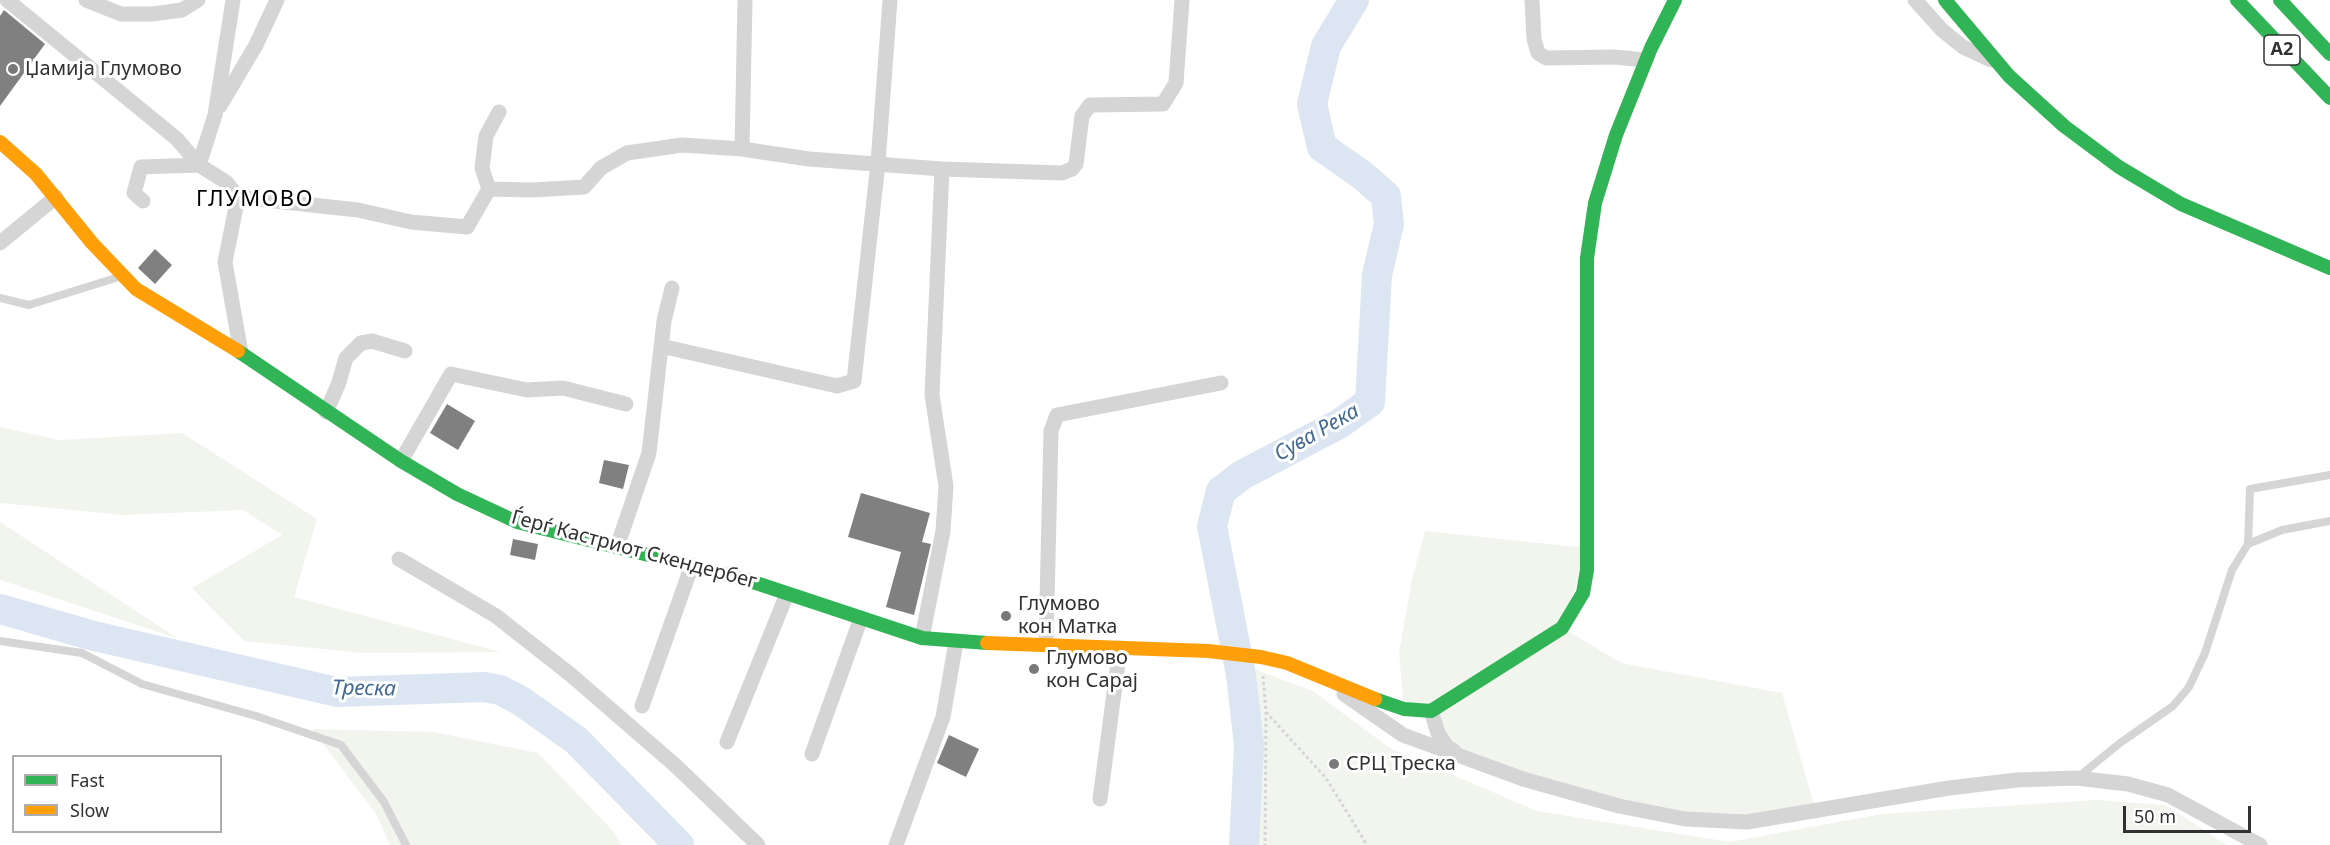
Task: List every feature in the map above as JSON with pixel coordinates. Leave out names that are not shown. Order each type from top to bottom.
[{"type":"main road","points":[[1431,711],[1562,628],[1583,593],[1587,570],[1585,338],[1587,258],[1595,203],[1616,135],[1646,60],[1675,0]]},
{"type":"main road","points":[[1945,0],[1994,61],[2064,126],[2119,167],[2181,204],[2330,268]]},
{"type":"main road","name":"A2","points":[[2237,0],[2330,98]]},
{"type":"main road","name":"A2","points":[[2280,0],[2330,54]]},
{"type":"main road","name":"Ѓерѓ Кастриот Скендербег","points":[[0,142],[36,174],[92,243],[136,289],[241,353],[401,462],[457,494],[517,522],[744,579],[922,638],[956,642],[1208,651],[1261,657],[1287,663],[1394,706],[1431,711]]},
{"type":"street","points":[[86,0],[121,14],[152,14],[182,10],[198,0]]},
{"type":"street","points":[[199,165],[215,115],[233,0]]},
{"type":"street","points":[[215,115],[256,45],[277,0]]},
{"type":"street","points":[[742,149],[745,0]]},
{"type":"street","points":[[661,346],[837,387],[854,381],[878,163],[890,0]]},
{"type":"street","points":[[489,189],[532,190],[584,187],[601,168],[627,153],[682,145],[742,149],[808,159],[942,169],[1062,173],[1072,169],[1077,158],[1082,116],[1090,105],[1163,104],[1176,84],[1182,0]]},
{"type":"street","points":[[1532,0],[1534,39],[1538,53],[1546,58],[1614,57],[1646,60]]},
{"type":"street","points":[[1915,0],[1942,30],[1963,47],[1994,61]]},
{"type":"street","points":[[3,1],[177,139],[199,165],[226,182],[238,197],[358,210],[411,222],[456,228],[467,227],[489,189],[482,168],[486,136],[499,112]]},
{"type":"street","points":[[143,201],[134,193],[141,167],[199,165]]},
{"type":"street","points":[[922,638],[943,531],[946,486],[932,395],[942,169]]},
{"type":"street","points":[[0,243],[56,197]]},
{"type":"street","points":[[238,197],[225,262],[241,353]]},
{"type":"street","points":[[617,547],[649,453],[661,346],[672,288]]},
{"type":"street","points":[[326,412],[338,386],[346,358],[361,343],[372,341],[405,351]]},
{"type":"street","points":[[401,462],[451,374],[527,390],[563,388],[626,404]]},
{"type":"street","points":[[1046,644],[1051,431],[1057,415],[1221,383]]},
{"type":"street","points":[[399,559],[496,616],[571,675],[676,766],[758,845]]},
{"type":"street","points":[[642,706],[692,565]]},
{"type":"street","points":[[727,742],[787,594]]},
{"type":"street","points":[[812,754],[861,618]]},
{"type":"street","points":[[896,845],[943,717],[956,642]]},
{"type":"street","points":[[1100,799],[1120,648]]},
{"type":"street","points":[[1323,679],[1404,735],[1523,779],[1618,806],[1685,819],[1746,822],[1949,788],[2017,780],[2076,778],[2128,784],[2168,795],[2260,845]]},
{"type":"street","points":[[1431,711],[1438,733],[1447,747],[1462,756]]},
{"type":"lane","points":[[0,298],[29,305],[123,276]]},
{"type":"lane","points":[[2076,778],[2120,742],[2173,706],[2188,687],[2205,653],[2232,570],[2248,544],[2250,489],[2330,475]]},
{"type":"lane","points":[[2248,544],[2282,530],[2330,521]]},
{"type":"lane","points":[[0,641],[82,653],[142,684],[256,716],[341,745],[384,802],[406,845]]},
{"type":"path","points":[[1261,657],[1266,712],[1265,845]]},
{"type":"path","points":[[1266,712],[1326,778],[1367,845]]},
{"type":"shaded area","points":[[0,427],[60,440],[182,433],[317,519],[294,597],[501,652],[362,653],[244,641],[192,588],[282,535],[243,510],[123,515],[0,503]]},
{"type":"shaded area","points":[[0,522],[177,638],[0,580]]},
{"type":"shaded area","points":[[1425,531],[1587,548],[1563,628],[1621,663],[1782,693],[1816,812],[1685,819],[1462,756],[1431,711],[1404,709],[1399,653],[1412,579]]},
{"type":"shaded area","name":"СРЦ Треска","points":[[1243,665],[1313,691],[1390,748],[1537,811],[1730,842],[1881,814],[2096,800],[2165,805],[2227,845],[1237,845],[1243,742]]},
{"type":"shaded area","points":[[312,729],[434,732],[538,753],[612,830],[622,845],[390,845],[376,814]]},
{"type":"building","name":"Џамија Глумово","points":[[4,10],[45,44],[0,106],[0,16]]},
{"type":"building","points":[[155,249],[172,265],[155,284],[138,268]]},
{"type":"building","points":[[447,404],[475,421],[458,450],[430,433]]},
{"type":"building","points":[[604,460],[629,465],[623,489],[599,483]]},
{"type":"building","points":[[861,493],[930,513],[922,542],[931,544],[914,615],[886,607],[901,552],[848,537]]},
{"type":"building","points":[[513,539],[538,544],[535,560],[510,555]]},
{"type":"building","points":[[949,735],[979,749],[966,777],[937,763]]},
{"type":"waterway","name":"Сува Река","points":[[1244,845],[1249,745],[1241,675],[1212,526],[1221,491],[1242,475],[1339,424],[1370,402],[1377,275],[1389,224],[1386,196],[1362,175],[1322,147],[1312,104],[1326,46],[1354,0]]},
{"type":"waterway","name":"Треска","points":[[0,609],[90,635],[337,692],[484,687],[500,690],[521,701],[576,740],[679,845]]},
{"type":"traffic: fast","points":[[1375,699],[1404,709],[1431,711],[1562,628],[1583,593],[1587,570],[1587,258],[1595,203],[1616,135],[1651,48],[1675,0]]},
{"type":"traffic: fast","points":[[1945,0],[2009,76],[2064,126],[2119,167],[2181,204],[2330,268]]},
{"type":"traffic: fast","points":[[2237,0],[2330,98]]},
{"type":"traffic: fast","points":[[2280,0],[2330,54]]},
{"type":"traffic: fast","points":[[238,351],[401,461],[457,494],[517,522],[744,579],[922,638],[987,643]]},
{"type":"traffic: slow","points":[[0,142],[36,174],[92,243],[136,289],[238,351]]},
{"type":"traffic: slow","points":[[987,643],[1208,651],[1261,657],[1287,663],[1375,699]]},
{"type":"place","name":"Џамија Глумово","points":[[13,69]]},
{"type":"place","name":"Глумово кон Матка","points":[[1006,616]]},
{"type":"place","name":"Глумово кон Сарај","points":[[1034,669]]},
{"type":"place","name":"СРЦ Треска","points":[[1334,764]]},
{"type":"district","name":"ГЛУМОВО","points":[[255,200]]}]
